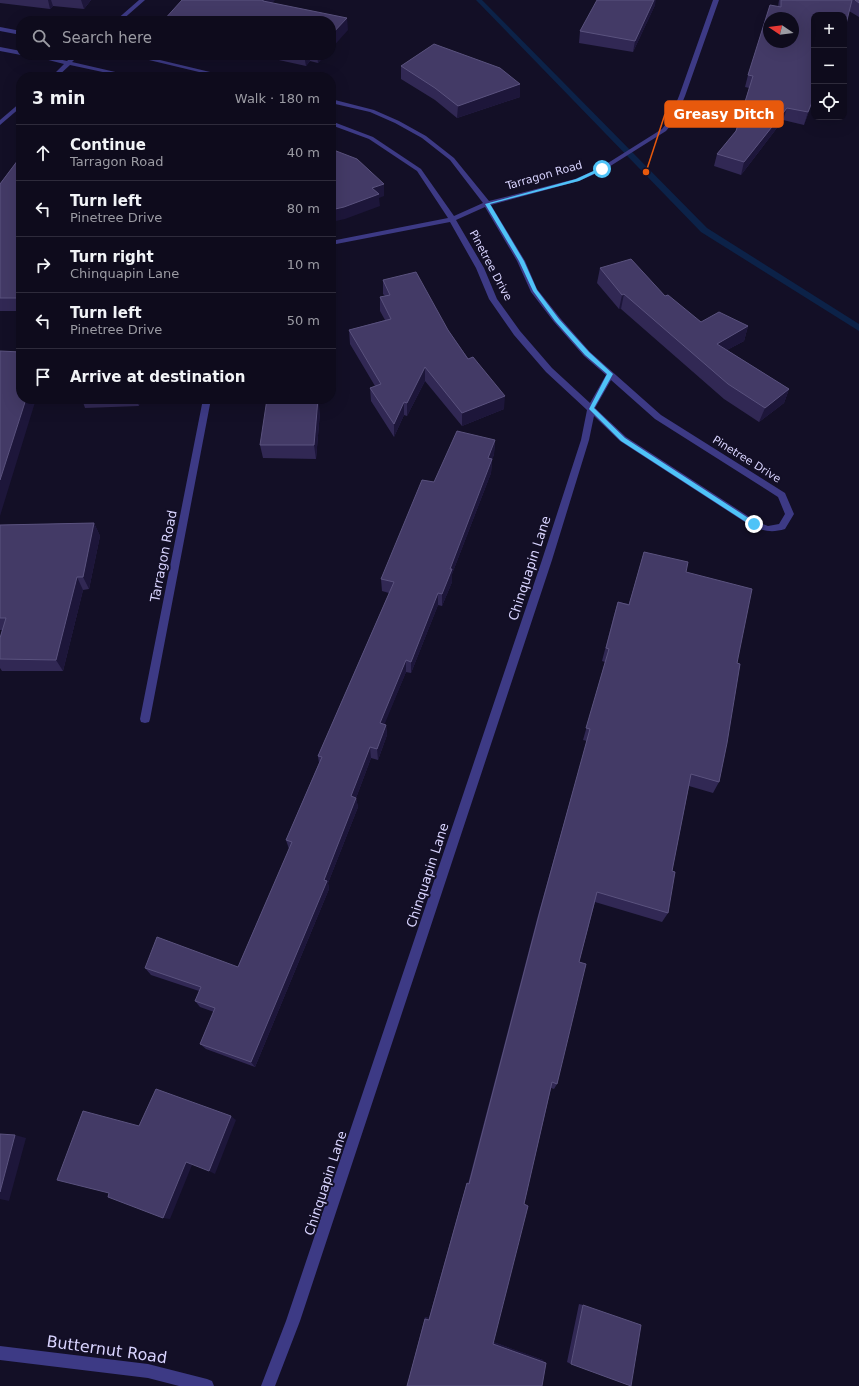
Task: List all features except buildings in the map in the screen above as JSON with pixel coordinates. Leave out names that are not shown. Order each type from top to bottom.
[{"type":"street","points":[[124,16],[142,0]]},
{"type":"street","name":"Tarragon Road","points":[[336,242],[452,219],[487,204],[577,180],[602,169],[664,130],[672,120],[682,96],[716,0]]},
{"type":"street","points":[[0,29],[16,32]]},
{"type":"street","points":[[0,49],[16,52]]},
{"type":"street","points":[[58,60],[112,72]]},
{"type":"street","points":[[59,72],[70,60]]},
{"type":"street","points":[[153,60],[206,72]]},
{"type":"street","name":"Pinetree Drive","points":[[336,101],[372,111],[424,137],[452,159],[487,204],[521,261],[534,290],[557,320],[582,348],[658,417],[782,495],[790,514],[782,527],[768,529],[754,524],[623,439],[549,370],[517,333],[493,299],[480,268],[452,219],[419,170],[371,138],[336,125]]},
{"type":"street","points":[[0,123],[16,109]]},
{"type":"street","name":"Chinquapin Lane","points":[[268,1386],[296,1314],[547,560],[585,440],[591,408],[610,374]]},
{"type":"street","name":"Tarragon Road","points":[[145,719],[206,404]]},
{"type":"street","name":"Butternut Road","points":[[0,1353],[148,1371],[207,1386]]},
{"type":"waterway","points":[[479,0],[704,230],[859,328]]},
{"type":"place","name":"Greasy Ditch","points":[[646,172]]},
{"type":"route","points":[[602,169],[577,180],[487,204],[521,261],[534,290],[557,320],[587,354],[610,374],[591,408],[623,439],[754,524]]}]
